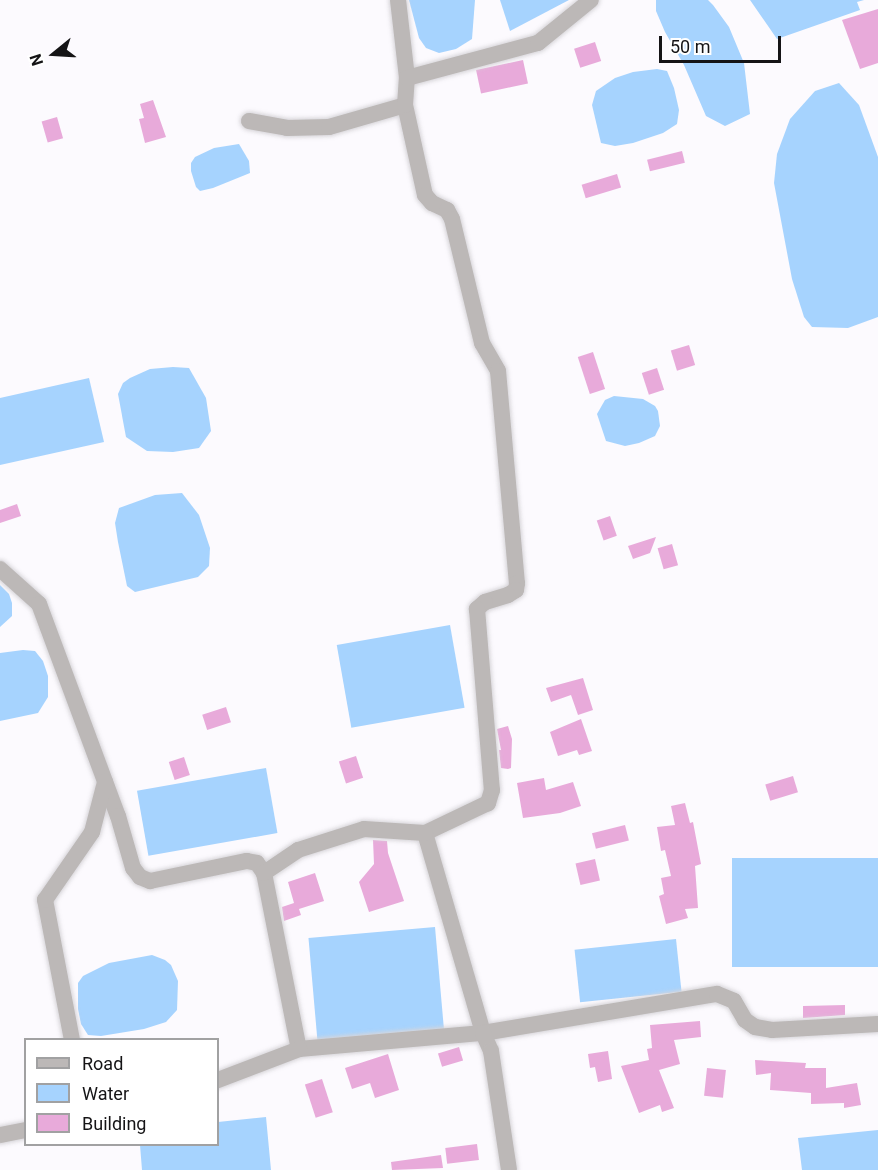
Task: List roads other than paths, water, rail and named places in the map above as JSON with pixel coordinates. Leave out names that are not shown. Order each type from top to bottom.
[{"type":"street","points":[[264,873],[298,850],[364,830],[425,833],[488,803],[492,790],[477,609],[485,602],[516,590],[517,583],[498,371],[482,343],[452,219],[447,210],[432,203],[425,195],[405,105],[407,78],[398,0]]},
{"type":"street","points":[[407,78],[538,43],[591,0]]},
{"type":"street","points":[[249,121],[287,128],[329,127],[405,105]]},
{"type":"street","points":[[0,569],[39,604],[105,782],[133,868],[140,877],[150,881],[247,861],[257,862],[264,873],[299,1049]]},
{"type":"street","points":[[72,1038],[45,900],[92,832],[105,782]]},
{"type":"street","points":[[425,833],[483,1033],[491,1051],[510,1170]]},
{"type":"street","points":[[219,1080],[299,1049],[483,1033],[717,994],[734,1000],[746,1020],[755,1027],[772,1030],[878,1024]]},
{"type":"street","points":[[0,1135],[24,1130]]},
{"type":"water","points":[[409,0],[475,0],[472,39],[456,49],[439,53],[426,48],[419,38]]},
{"type":"water","points":[[500,0],[569,0],[510,31]]},
{"type":"water","points":[[656,0],[708,0],[713,5],[729,27],[744,63],[750,114],[725,126],[706,116],[684,65],[665,32],[656,11]]},
{"type":"water","points":[[750,0],[864,0],[857,2],[860,10],[777,39]]},
{"type":"water","points":[[657,69],[667,71],[674,88],[679,110],[677,124],[663,133],[633,143],[615,146],[601,143],[592,105],[596,91],[615,78],[633,72]]},
{"type":"water","points":[[839,83],[859,105],[878,157],[878,317],[848,328],[812,327],[804,317],[792,279],[774,183],[777,154],[790,119],[815,91]]},
{"type":"water","points":[[239,144],[249,161],[250,173],[200,191],[196,187],[191,171],[191,163],[195,157],[214,148]]},
{"type":"water","points":[[189,368],[206,398],[211,431],[199,448],[173,452],[147,451],[126,437],[118,394],[123,383],[130,378],[150,369]]},
{"type":"water","points":[[89,378],[104,442],[0,465],[0,398]]},
{"type":"water","points":[[614,396],[643,399],[655,406],[660,426],[655,436],[625,446],[606,441],[597,414],[605,400]]},
{"type":"water","points":[[182,493],[199,515],[210,548],[209,566],[198,577],[135,592],[127,586],[118,542],[115,523],[119,508],[155,495]]},
{"type":"water","points":[[0,585],[9,594],[12,616],[0,627]]},
{"type":"water","points":[[450,625],[465,708],[351,728],[337,645]]},
{"type":"water","points":[[35,651],[43,661],[48,676],[48,697],[38,713],[0,721],[0,653]]},
{"type":"water","points":[[266,768],[277,833],[148,856],[137,791]]},
{"type":"water","points":[[732,858],[878,858],[878,967],[732,967]]},
{"type":"water","points":[[435,927],[444,1031],[318,1042],[308,938]]},
{"type":"water","points":[[676,939],[682,992],[580,1002],[575,950]]},
{"type":"water","points":[[152,955],[171,965],[178,981],[177,1010],[166,1022],[144,1029],[101,1036],[88,1035],[81,1024],[78,1009],[78,983],[83,976],[109,963]]},
{"type":"water","points":[[266,1117],[271,1170],[142,1170],[140,1146],[219,1146],[219,1122]]},
{"type":"water","points":[[878,1130],[878,1170],[802,1170],[798,1138]]}]
